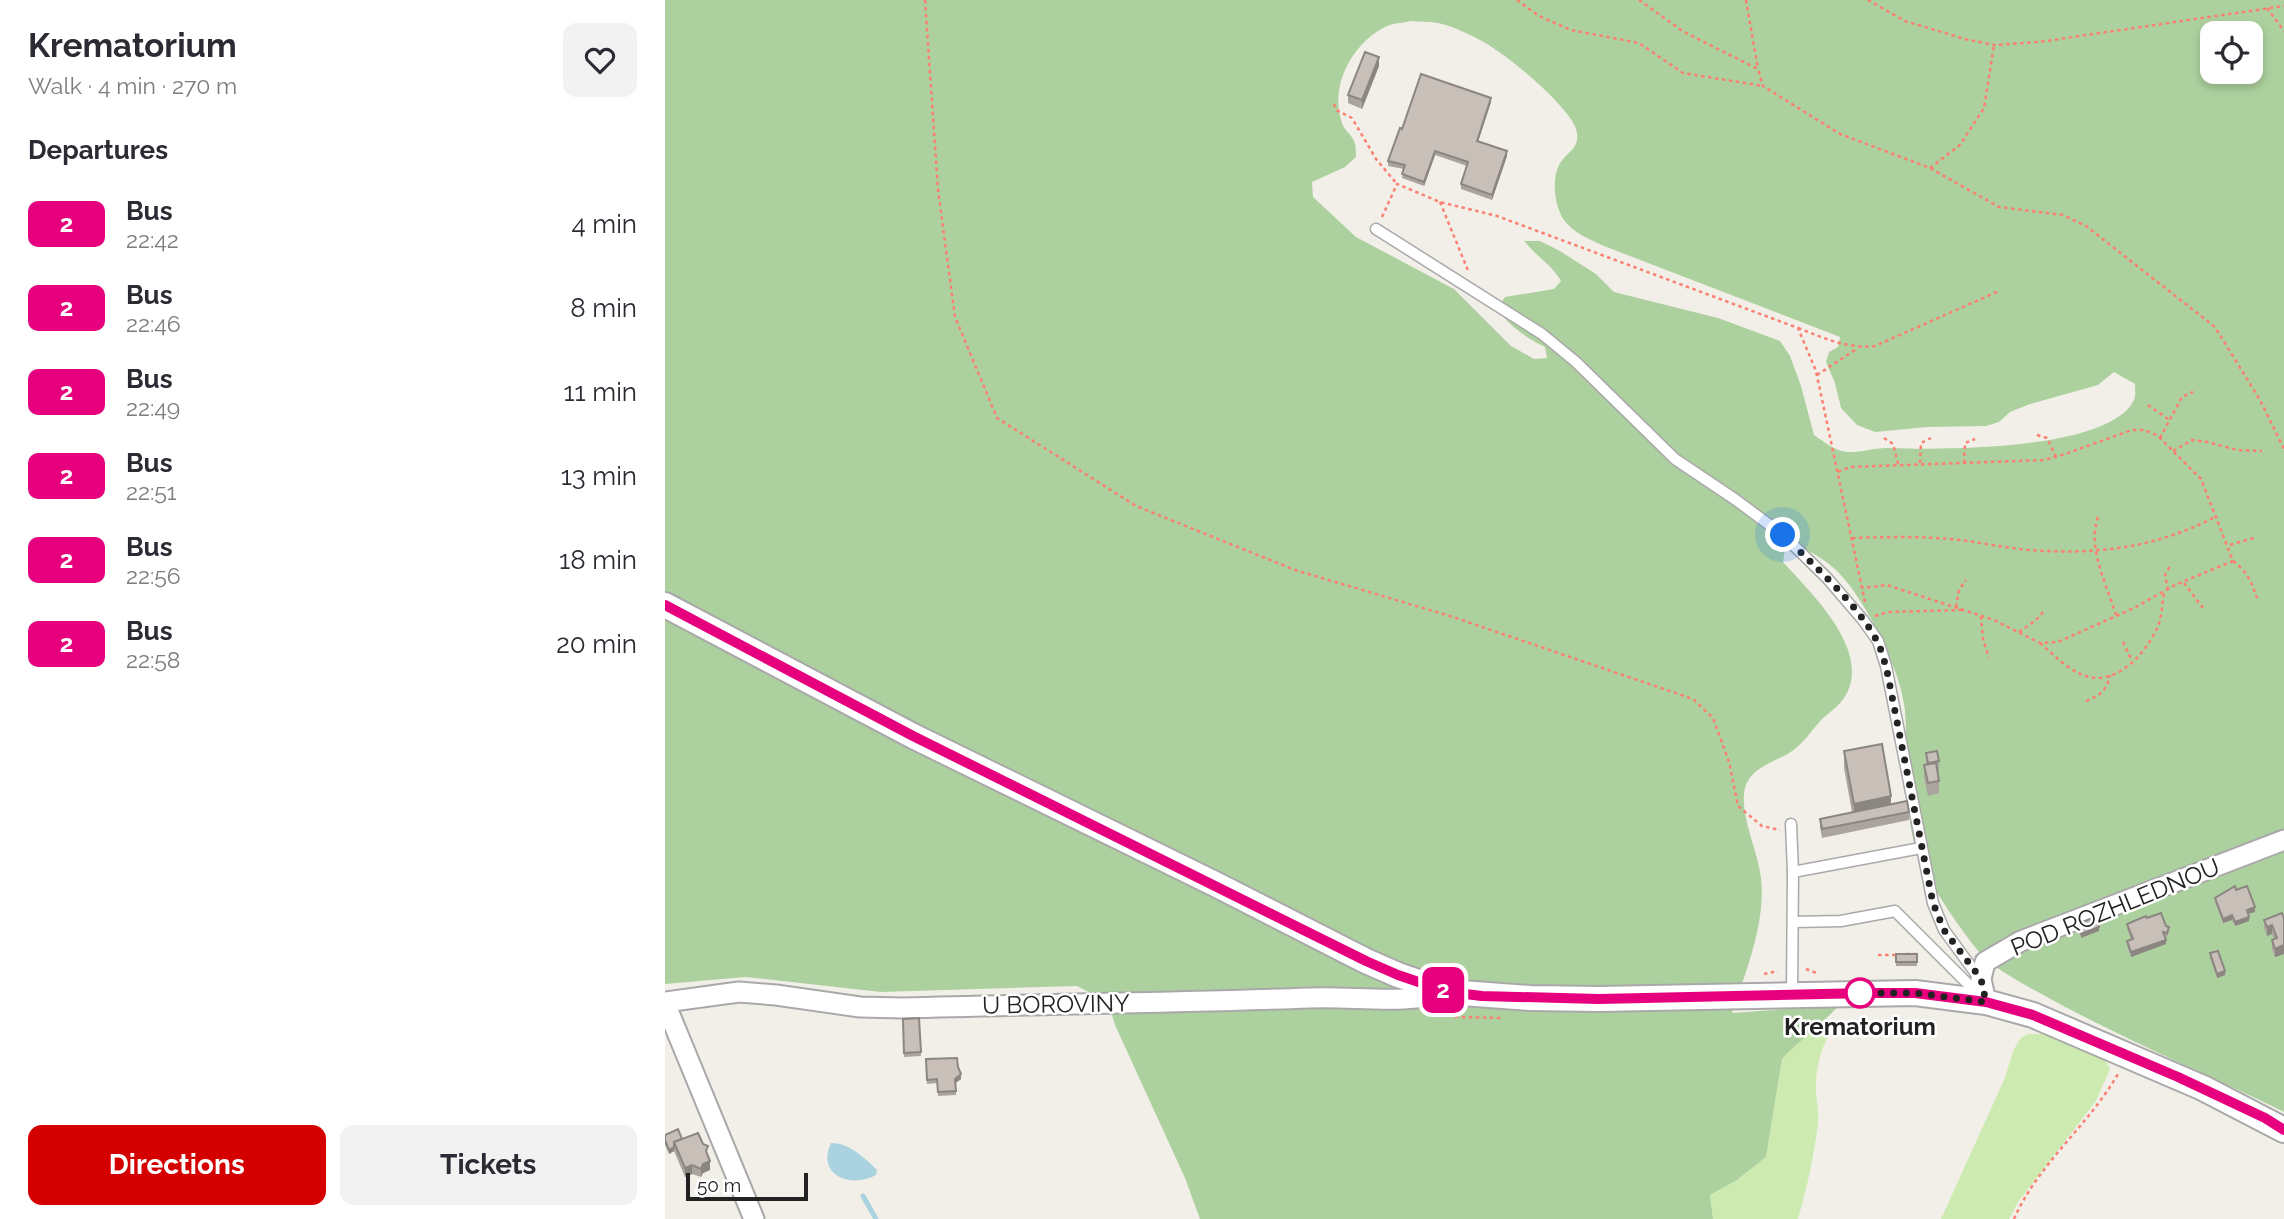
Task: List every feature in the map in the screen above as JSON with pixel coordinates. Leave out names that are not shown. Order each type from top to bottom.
[{"type":"street","points":[[665,605],[913,736],[1366,961],[1448,992],[1530,998],[1692,998],[1983,991],[2203,1088],[2284,1130]]},
{"type":"street","name":"POD ROZHLEDNOU","points":[[1983,991],[1985,962],[2021,941],[2284,840]]},
{"type":"street","name":"U BOROVINY","points":[[754,1219],[665,1002],[739,992],[860,1007],[902,1008],[1324,997],[1410,998],[1431,997],[1448,992]]},
{"type":"lane","points":[[1377,229],[1542,334],[1576,362],[1675,459],[1783,535],[1826,578],[1872,633],[1878,641],[1886,666],[1933,903],[1944,930],[1983,991]]},
{"type":"lane","points":[[1791,828],[1794,922],[1792,995]]},
{"type":"lane","points":[[1793,872],[1921,848]]},
{"type":"lane","points":[[1794,922],[1841,921],[1895,911],[1983,991]]},
{"type":"path","points":[[925,0],[937,190],[955,317],[997,418],[1136,506],[1295,570],[1450,616],[1693,699],[1713,718],[1729,762],[1738,806],[1762,826],[1791,828]]},
{"type":"path","points":[[1517,0],[1539,16],[1571,30],[1639,43],[1683,73],[1763,86],[1840,134],[1930,168],[1999,207],[2063,215],[2086,226],[2215,327],[2260,400],[2284,449]]},
{"type":"path","points":[[1639,0],[1684,32],[1758,69]]},
{"type":"path","points":[[1746,0],[1763,86]]},
{"type":"path","points":[[1868,0],[1905,21],[1994,45],[2039,42],[2284,6]]},
{"type":"path","points":[[2267,8],[2284,30]]},
{"type":"path","points":[[1930,168],[1960,145],[1984,108],[1994,45]]},
{"type":"path","points":[[1334,104],[1336,110],[1352,118],[1376,159],[1397,184],[1440,202],[1497,216],[1845,346],[1875,346],[1999,291]]},
{"type":"path","points":[[1377,229],[1397,184]]},
{"type":"path","points":[[1440,202],[1478,294]]},
{"type":"path","points":[[1798,328],[1810,351],[1817,375],[1872,633]]},
{"type":"path","points":[[1817,375],[1860,348]]},
{"type":"path","points":[[2160,438],[2182,397],[2193,391]]},
{"type":"path","points":[[2148,405],[2169,420]]},
{"type":"path","points":[[1838,472],[1850,467],[2044,460],[2132,430],[2145,430],[2160,438],[2201,479],[2234,561],[2251,580],[2257,598]]},
{"type":"path","points":[[2037,435],[2047,438],[2056,457]]},
{"type":"path","points":[[1884,438],[1893,444],[1898,465]]},
{"type":"path","points":[[1920,464],[1921,443],[1931,438]]},
{"type":"path","points":[[1964,463],[1965,443],[1975,439]]},
{"type":"path","points":[[2173,451],[2192,440],[2237,450],[2262,451]]},
{"type":"path","points":[[1852,538],[1945,539],[2029,550],[2123,549],[2159,541],[2217,516]]},
{"type":"path","points":[[2098,517],[2094,537],[2095,550],[2117,616]]},
{"type":"path","points":[[2229,546],[2257,537]]},
{"type":"path","points":[[2040,643],[2058,642],[2183,582],[2234,561]]},
{"type":"path","points":[[1862,588],[1888,586],[1966,610],[2040,643],[2070,669],[2089,677],[2103,678],[2144,652],[2159,624],[2166,591],[2165,575],[2169,566]]},
{"type":"path","points":[[1956,607],[1959,590],[1966,580]]},
{"type":"path","points":[[2183,582],[2203,608]]},
{"type":"path","points":[[1869,618],[1888,612],[1966,610]]},
{"type":"path","points":[[2019,632],[2045,610]]},
{"type":"path","points":[[1981,616],[1983,639],[1989,658]]},
{"type":"path","points":[[2123,642],[2132,662]]},
{"type":"path","points":[[2086,701],[2102,695],[2110,675]]},
{"type":"path","points":[[1878,955],[1921,954]]},
{"type":"path","points":[[1761,975],[1793,969],[1806,969],[1821,974]]},
{"type":"path","points":[[2014,1219],[2027,1192],[2089,1116],[2128,1056]]},
{"type":"green space","points":[[665,0],[2284,0],[2284,1112],[2074,1012],[2010,976],[1979,952],[1951,915],[1933,885],[1914,843],[1908,794],[1905,711],[1890,657],[1861,601],[1850,586],[1831,565],[1800,546],[1785,550],[1783,562],[1824,608],[1837,627],[1847,646],[1852,665],[1850,684],[1841,702],[1800,745],[1755,772],[1746,786],[1745,815],[1761,878],[1761,912],[1754,947],[1732,1013],[1839,1005],[1782,1059],[1766,1157],[1737,1180],[1710,1195],[1713,1219],[1200,1219],[1185,1178],[1115,1025],[1108,1002],[1077,986],[881,992],[746,977],[665,984]],"holes":[[[1411,21],[1431,22],[1460,30],[1505,56],[1556,101],[1574,124],[1577,142],[1559,165],[1555,181],[1556,199],[1561,214],[1572,229],[1604,246],[1840,337],[1838,347],[1829,352],[1826,362],[1841,408],[1857,425],[1875,432],[1927,427],[1986,426],[1999,422],[2010,412],[2030,404],[2098,385],[2114,372],[2135,384],[2134,400],[2119,417],[2093,429],[2059,438],[1982,447],[1843,451],[1814,435],[1801,386],[1790,356],[1780,341],[1718,318],[1614,292],[1596,274],[1560,251],[1540,241],[1524,241],[1561,281],[1554,289],[1505,297],[1497,308],[1518,330],[1545,347],[1547,358],[1534,359],[1511,346],[1454,289],[1356,237],[1313,197],[1312,182],[1345,167],[1356,157],[1355,143],[1343,125],[1339,109],[1341,81],[1353,55],[1373,34],[1388,26]]]},
{"type":"green space","points":[[1837,1022],[1823,1046],[1818,1064],[1818,1124],[1798,1219],[1713,1219],[1710,1195],[1737,1180],[1766,1157],[1782,1059],[1814,1030]]},
{"type":"green space","points":[[2028,1034],[2043,1034],[2101,1057],[2110,1069],[2096,1101],[2018,1202],[2009,1219],[1941,1219],[2004,1080],[2014,1049],[2021,1038]]},
{"type":"water","points":[[831,1143],[844,1145],[856,1152],[877,1170],[876,1175],[856,1180],[838,1176],[828,1163]]},
{"type":"building","points":[[1365,52],[1379,57],[1362,100],[1348,95]]},
{"type":"building","points":[[1421,74],[1491,98],[1477,141],[1507,151],[1492,195],[1461,184],[1468,162],[1435,151],[1424,182],[1402,174],[1405,165],[1388,161]]},
{"type":"building","points":[[1882,744],[1891,796],[1854,804],[1844,751]]},
{"type":"building","points":[[1937,751],[1939,761],[1928,763],[1926,753]]},
{"type":"building","points":[[1936,763],[1939,781],[1928,783],[1924,765]]},
{"type":"building","points":[[1907,801],[1909,812],[1822,829],[1820,819]]},
{"type":"building","points":[[2235,886],[2236,890],[2247,886],[2255,907],[2247,910],[2249,917],[2235,922],[2232,915],[2223,919],[2215,898]]},
{"type":"building","points":[[2161,913],[2166,926],[2169,927],[2167,933],[2163,932],[2166,940],[2131,952],[2127,941],[2133,939],[2127,924]]},
{"type":"building","points":[[2282,913],[2284,945],[2275,949],[2272,940],[2277,938],[2272,925],[2267,927],[2264,920]]},
{"type":"building","points":[[2095,917],[2099,927],[2081,934],[2077,924]]},
{"type":"building","points":[[2218,951],[2225,971],[2217,974],[2210,953]]},
{"type":"building","points":[[1896,954],[1917,954],[1917,962],[1896,962]]},
{"type":"building","points":[[919,1018],[921,1052],[904,1053],[903,1019]]},
{"type":"building","points":[[957,1058],[961,1074],[955,1079],[956,1091],[938,1092],[937,1079],[927,1080],[926,1059]]},
{"type":"building","points":[[678,1129],[682,1139],[674,1142],[674,1147],[669,1150],[665,1135]]},
{"type":"building","points":[[698,1133],[703,1144],[708,1146],[706,1151],[710,1161],[703,1164],[701,1169],[692,1165],[685,1168],[674,1142]]},
{"type":"waterway","points":[[863,1196],[876,1219]]},
{"type":"bus line","name":"2","points":[[665,605],[913,736],[1366,961],[1448,992],[1482,996],[1599,999],[1915,993],[1986,1002],[2033,1015],[2178,1077],[2265,1118],[2284,1130]]},
{"type":"place","name":"Krematorium","points":[[1860,993]]},
{"type":"route","points":[[1783,535],[1826,578],[1878,641],[1886,666],[1933,903],[1944,930],[1981,979],[1986,1002],[1915,993],[1860,993]]}]
